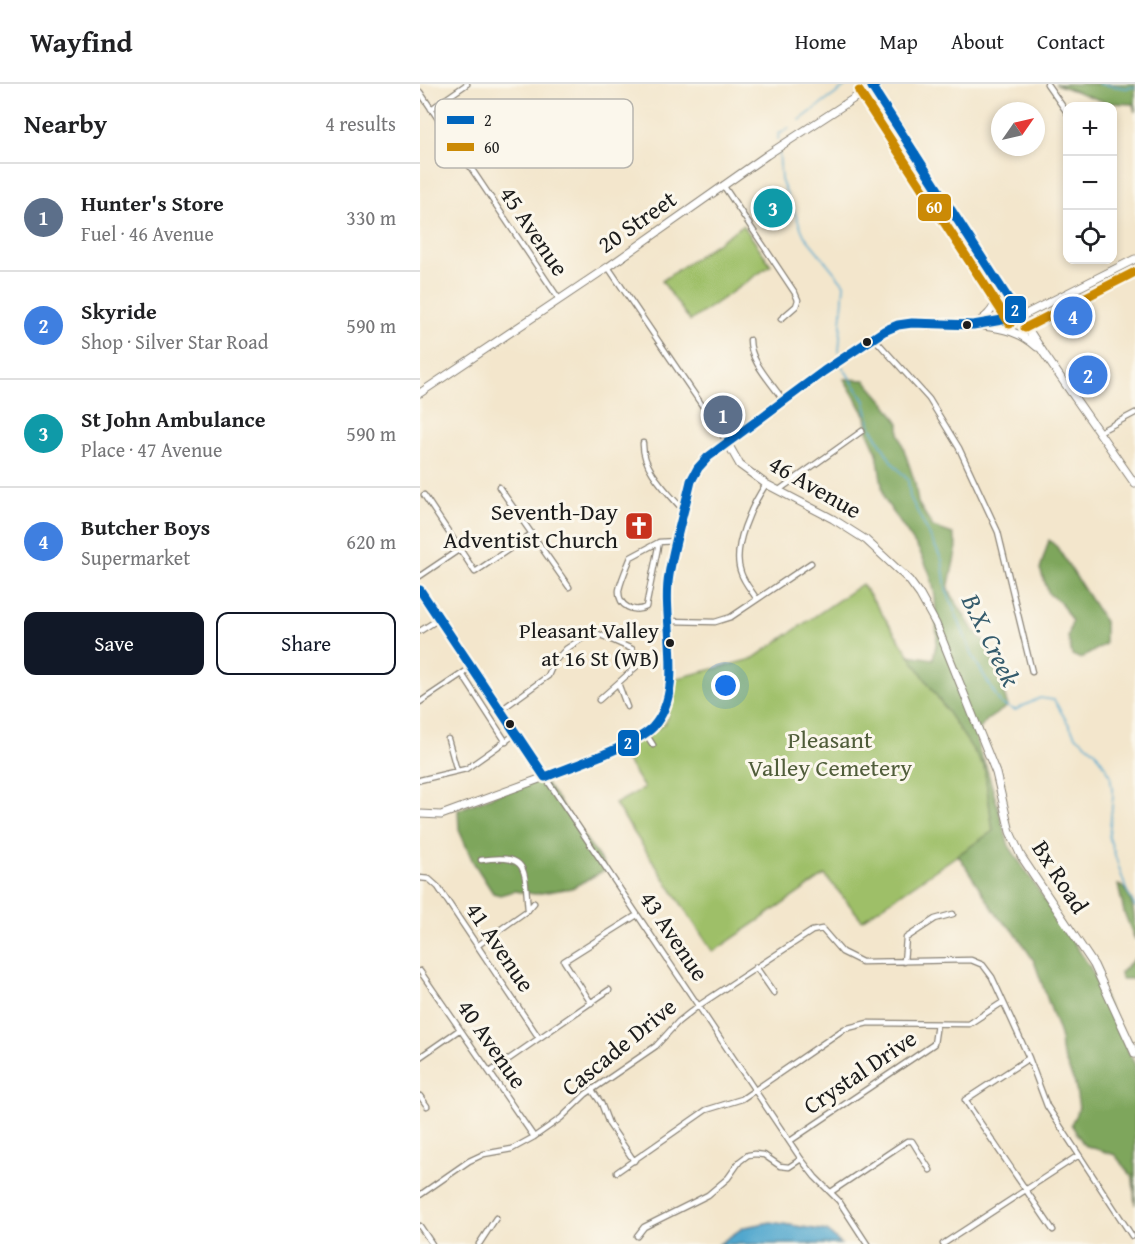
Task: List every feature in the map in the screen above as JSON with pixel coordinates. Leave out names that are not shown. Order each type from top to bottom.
[{"type":"street","points":[[445,99],[467,84]]},
{"type":"street","points":[[1047,84],[1063,107]]},
{"type":"street","points":[[873,85],[983,261],[1135,484]]},
{"type":"street","name":"20 Street","points":[[420,393],[608,267],[802,131],[825,119],[873,85]]},
{"type":"street","name":"45 Avenue","points":[[420,92],[435,115]]},
{"type":"street","points":[[431,109],[435,106]]},
{"type":"street","name":"45 Avenue","points":[[471,168],[559,299]]},
{"type":"street","points":[[723,185],[795,292],[798,300],[796,306],[781,319]]},
{"type":"street","points":[[973,325],[1020,317],[1135,259]]},
{"type":"street","points":[[973,325],[988,316],[996,301],[995,286],[983,261]]},
{"type":"street","name":"46 Avenue","points":[[608,267],[727,442],[740,465],[766,484],[833,519],[866,540],[909,580],[936,624],[972,714]]},
{"type":"street","points":[[420,814],[441,815],[545,777],[646,734],[663,713],[670,689],[668,578],[691,481],[698,468],[708,457],[783,400],[873,337],[898,325],[912,323],[995,327],[1021,335],[1045,355]]},
{"type":"street","points":[[873,337],[929,399],[959,447],[998,532],[1032,672]]},
{"type":"street","points":[[750,340],[750,350],[754,358],[783,400]]},
{"type":"street","points":[[1099,432],[1135,413]]},
{"type":"street","points":[[778,490],[861,431]]},
{"type":"street","points":[[643,443],[642,453],[647,463],[683,510]]},
{"type":"street","points":[[756,598],[741,573],[738,557],[751,507],[766,484]]},
{"type":"street","points":[[499,487],[568,587]]},
{"type":"street","points":[[424,495],[476,572],[530,535]]},
{"type":"street","points":[[659,542],[646,607],[639,610],[628,608],[622,602],[619,592],[631,557],[659,542],[676,541]]},
{"type":"street","points":[[420,576],[460,549]]},
{"type":"street","points":[[668,621],[715,622],[730,617],[811,563]]},
{"type":"street","name":"43 Avenue","points":[[420,590],[801,1160],[839,1201],[867,1244]]},
{"type":"street","points":[[420,631],[439,619]]},
{"type":"street","points":[[501,710],[548,676],[554,662],[566,650],[586,636],[596,633],[632,649],[637,657],[636,667],[599,700]]},
{"type":"street","points":[[420,702],[472,667]]},
{"type":"street","points":[[462,674],[506,742]]},
{"type":"street","points":[[618,683],[627,707]]},
{"type":"street","name":"Bx Road","points":[[972,714],[996,773],[1010,832],[1021,856],[1094,965],[1135,1054]]},
{"type":"street","points":[[420,780],[466,769],[517,733]]},
{"type":"street","points":[[646,734],[653,745]]},
{"type":"street","points":[[447,739],[457,771]]},
{"type":"street","points":[[481,860],[503,857],[513,859],[521,866],[524,873],[528,910]]},
{"type":"street","name":"41 Avenue","points":[[420,878],[429,879],[438,887],[539,1038]]},
{"type":"street","points":[[477,946],[528,910],[534,903]]},
{"type":"street","points":[[904,962],[906,938],[935,919],[953,914]]},
{"type":"street","points":[[591,1003],[564,961],[637,915]]},
{"type":"street","name":"Cascade Drive","points":[[420,1195],[469,1161],[484,1154],[512,1149],[534,1137],[561,1118],[592,1090],[656,1046],[678,1022],[698,1006],[812,931],[822,929],[842,952],[862,962],[971,960],[982,965],[992,976],[1029,1058],[1047,1106],[1132,1236]]},
{"type":"street","points":[[756,967],[774,993]]},
{"type":"street","name":"40 Avenue","points":[[420,971],[422,979],[534,1137]]},
{"type":"street","points":[[490,1072],[609,990]]},
{"type":"street","points":[[617,1172],[706,1110],[742,1099],[844,1029],[868,1023],[969,1024],[1003,1002]]},
{"type":"street","name":"Crystal Drive","points":[[790,1141],[934,1044],[937,1024]]},
{"type":"street","points":[[420,1057],[459,1030]]},
{"type":"street","points":[[1029,1058],[965,1100],[1053,1230]]},
{"type":"street","points":[[592,1090],[601,1103],[609,1124],[634,1161]]},
{"type":"street","points":[[420,1096],[427,1106]]},
{"type":"street","points":[[831,1192],[908,1141],[912,1141],[930,1170]]},
{"type":"street","points":[[637,1236],[644,1227],[658,1218],[693,1204],[708,1195],[728,1178],[740,1161],[748,1155],[764,1155],[780,1166],[789,1167],[801,1160]]},
{"type":"street","points":[[943,1244],[1079,1155]]},
{"type":"street","points":[[479,1244],[496,1218]]},
{"type":"street","points":[[420,1226],[432,1244]]},
{"type":"green space","points":[[1055,84],[1135,84],[1135,112],[1133,104],[1105,102]]},
{"type":"green space","points":[[743,225],[771,265],[690,321],[662,281]]},
{"type":"green space","points":[[844,379],[865,380],[886,404],[899,423],[899,434],[915,483],[918,503],[933,527],[953,534],[957,547],[948,589],[973,630],[987,644],[1008,706],[987,720],[979,730],[977,741],[1009,846],[1090,967],[1135,1065],[1135,1205],[1133,1178],[1115,1155],[1084,1145],[1071,1124],[1079,1108],[1075,1084],[1061,1051],[1060,1035],[1034,961],[1015,932],[999,918],[958,855],[993,831],[984,766],[909,655],[933,659],[937,640],[935,595],[930,574],[919,550],[884,499],[877,453],[868,433],[866,416]]},
{"type":"green space","points":[[1049,540],[1057,547],[1105,622],[1105,644],[1081,659],[1072,655],[1068,637],[1072,621],[1060,602],[1049,594],[1040,569]]},
{"type":"green space","name":"Pleasant Valley Cemetery","points":[[862,584],[984,766],[993,831],[862,920],[825,875],[713,952],[615,804],[644,788],[621,752],[666,723],[674,679],[752,659]]},
{"type":"green space","points":[[541,776],[607,869],[572,888],[535,894],[514,891],[500,895],[493,893],[473,862],[459,830],[458,810]]},
{"type":"green space","points":[[1118,885],[1124,888],[1131,900],[1135,940],[1124,912]]},
{"type":"green space","points":[[1135,958],[1135,979],[1121,979],[1120,973]]},
{"type":"water","points":[[771,1222],[827,1231],[841,1244],[719,1244],[744,1227]]},
{"type":"waterway","name":"B.X. Creek","points":[[800,120],[849,84]]},
{"type":"waterway","name":"B.X. Creek","points":[[1099,84],[1135,87]]},
{"type":"waterway","name":"B.X. Creek","points":[[778,139],[779,134],[789,128]]},
{"type":"waterway","name":"B.X. Creek","points":[[779,150],[781,180],[804,235],[844,284],[839,352]]},
{"type":"waterway","name":"B.X. Creek","points":[[842,366],[865,401],[871,427],[891,461],[908,480],[910,497],[942,560],[946,589],[973,657],[1001,704],[1015,710],[1040,698],[1054,700],[1075,735],[1095,751],[1110,774],[1113,796],[1109,837],[1126,889],[1135,907]]},
{"type":"transit line","name":"2","points":[[420,590],[545,777],[618,748],[645,734],[653,727],[663,711],[669,694],[671,674],[667,593],[669,575],[691,481],[698,468],[708,457],[824,371],[884,331],[898,325],[912,323],[973,325],[1020,317],[872,87],[876,84]]},
{"type":"transit line","name":"60","points":[[859,91],[1010,324]]},
{"type":"transit line","name":"60","points":[[1025,328],[1135,272]]},
{"type":"place","name":"St John Ambulance","points":[[773,208]]},
{"type":"place","name":"Butcher Boys","points":[[1073,316]]},
{"type":"place","name":"Skyride","points":[[1088,375]]},
{"type":"place","name":"Hunter's Store","points":[[723,415]]},
{"type":"place","name":"Seventh-Day Adventist Church","points":[[639,526]]},
{"type":"place","name":"Pleasant Valley at 16 St (WB)","points":[[670,643]]}]
